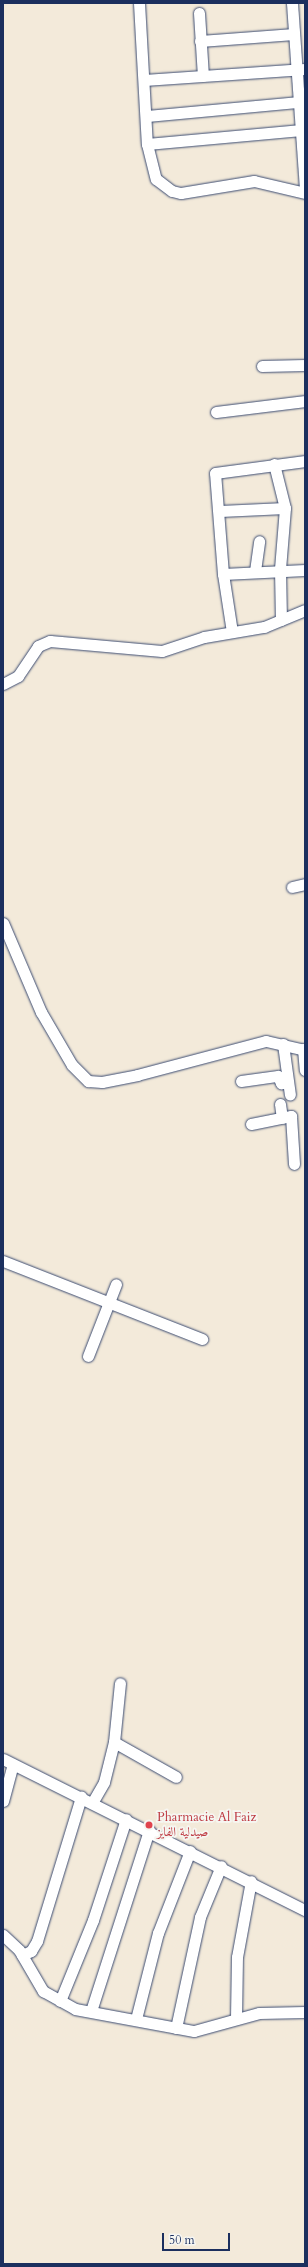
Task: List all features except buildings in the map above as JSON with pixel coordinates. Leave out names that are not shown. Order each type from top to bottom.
[{"type":"street","points":[[139,3],[147,116],[147,144],[151,172],[172,191],[187,192],[254,181],[305,193]]},
{"type":"street","points":[[292,3],[294,34],[301,69],[299,102],[305,187]]},
{"type":"street","points":[[199,13],[202,76]]},
{"type":"street","points":[[200,41],[294,34]]},
{"type":"street","points":[[144,80],[301,69]]},
{"type":"street","points":[[147,116],[299,102]]},
{"type":"street","points":[[147,144],[302,134]]},
{"type":"street","points":[[262,366],[305,365]]},
{"type":"street","points":[[216,412],[305,401]]},
{"type":"street","points":[[232,632],[223,574],[220,511],[215,473],[305,461]]},
{"type":"street","points":[[274,464],[285,508],[280,569],[281,620]]},
{"type":"street","points":[[220,511],[285,508]]},
{"type":"street","points":[[255,572],[259,541]]},
{"type":"street","points":[[223,574],[280,569],[305,570]]},
{"type":"street","points":[[3,684],[18,676],[38,646],[50,640],[162,651],[204,637],[281,620],[305,610]]},
{"type":"street","points":[[292,887],[305,884]]},
{"type":"street","points":[[3,923],[41,1012],[72,1065],[88,1081],[102,1082],[137,1075],[244,1045],[266,1041],[304,1049],[305,1070]]},
{"type":"street","points":[[283,1044],[287,1082],[290,1095]]},
{"type":"street","points":[[241,1081],[278,1076],[281,1083],[287,1082]]},
{"type":"street","points":[[280,1104],[282,1118]]},
{"type":"street","points":[[251,1124],[291,1116],[294,1164]]},
{"type":"street","points":[[3,1261],[202,1339]]},
{"type":"street","points":[[88,1356],[116,1284]]},
{"type":"street","points":[[92,1802],[104,1782],[114,1742],[120,1683]]},
{"type":"street","points":[[114,1742],[176,1777]]},
{"type":"street","points":[[3,1801],[8,1761],[251,1881],[305,1910]]},
{"type":"street","points":[[22,1955],[32,1951],[37,1941],[81,1797]]},
{"type":"street","points":[[60,2002],[93,1920],[126,1819]]},
{"type":"street","points":[[91,2011],[149,1830]]},
{"type":"street","points":[[136,2019],[158,1933],[190,1851]]},
{"type":"street","points":[[176,2028],[200,1917],[221,1866]]},
{"type":"street","points":[[236,2019],[238,1951],[251,1881]]},
{"type":"street","points":[[3,1935],[22,1955],[38,1985],[60,2002],[91,2011],[198,2031],[236,2019],[273,2011],[305,2012]]},
{"type":"place","name":"Pharmacie Al Faiz صيدلية الفايز","points":[[149,1825]]}]
